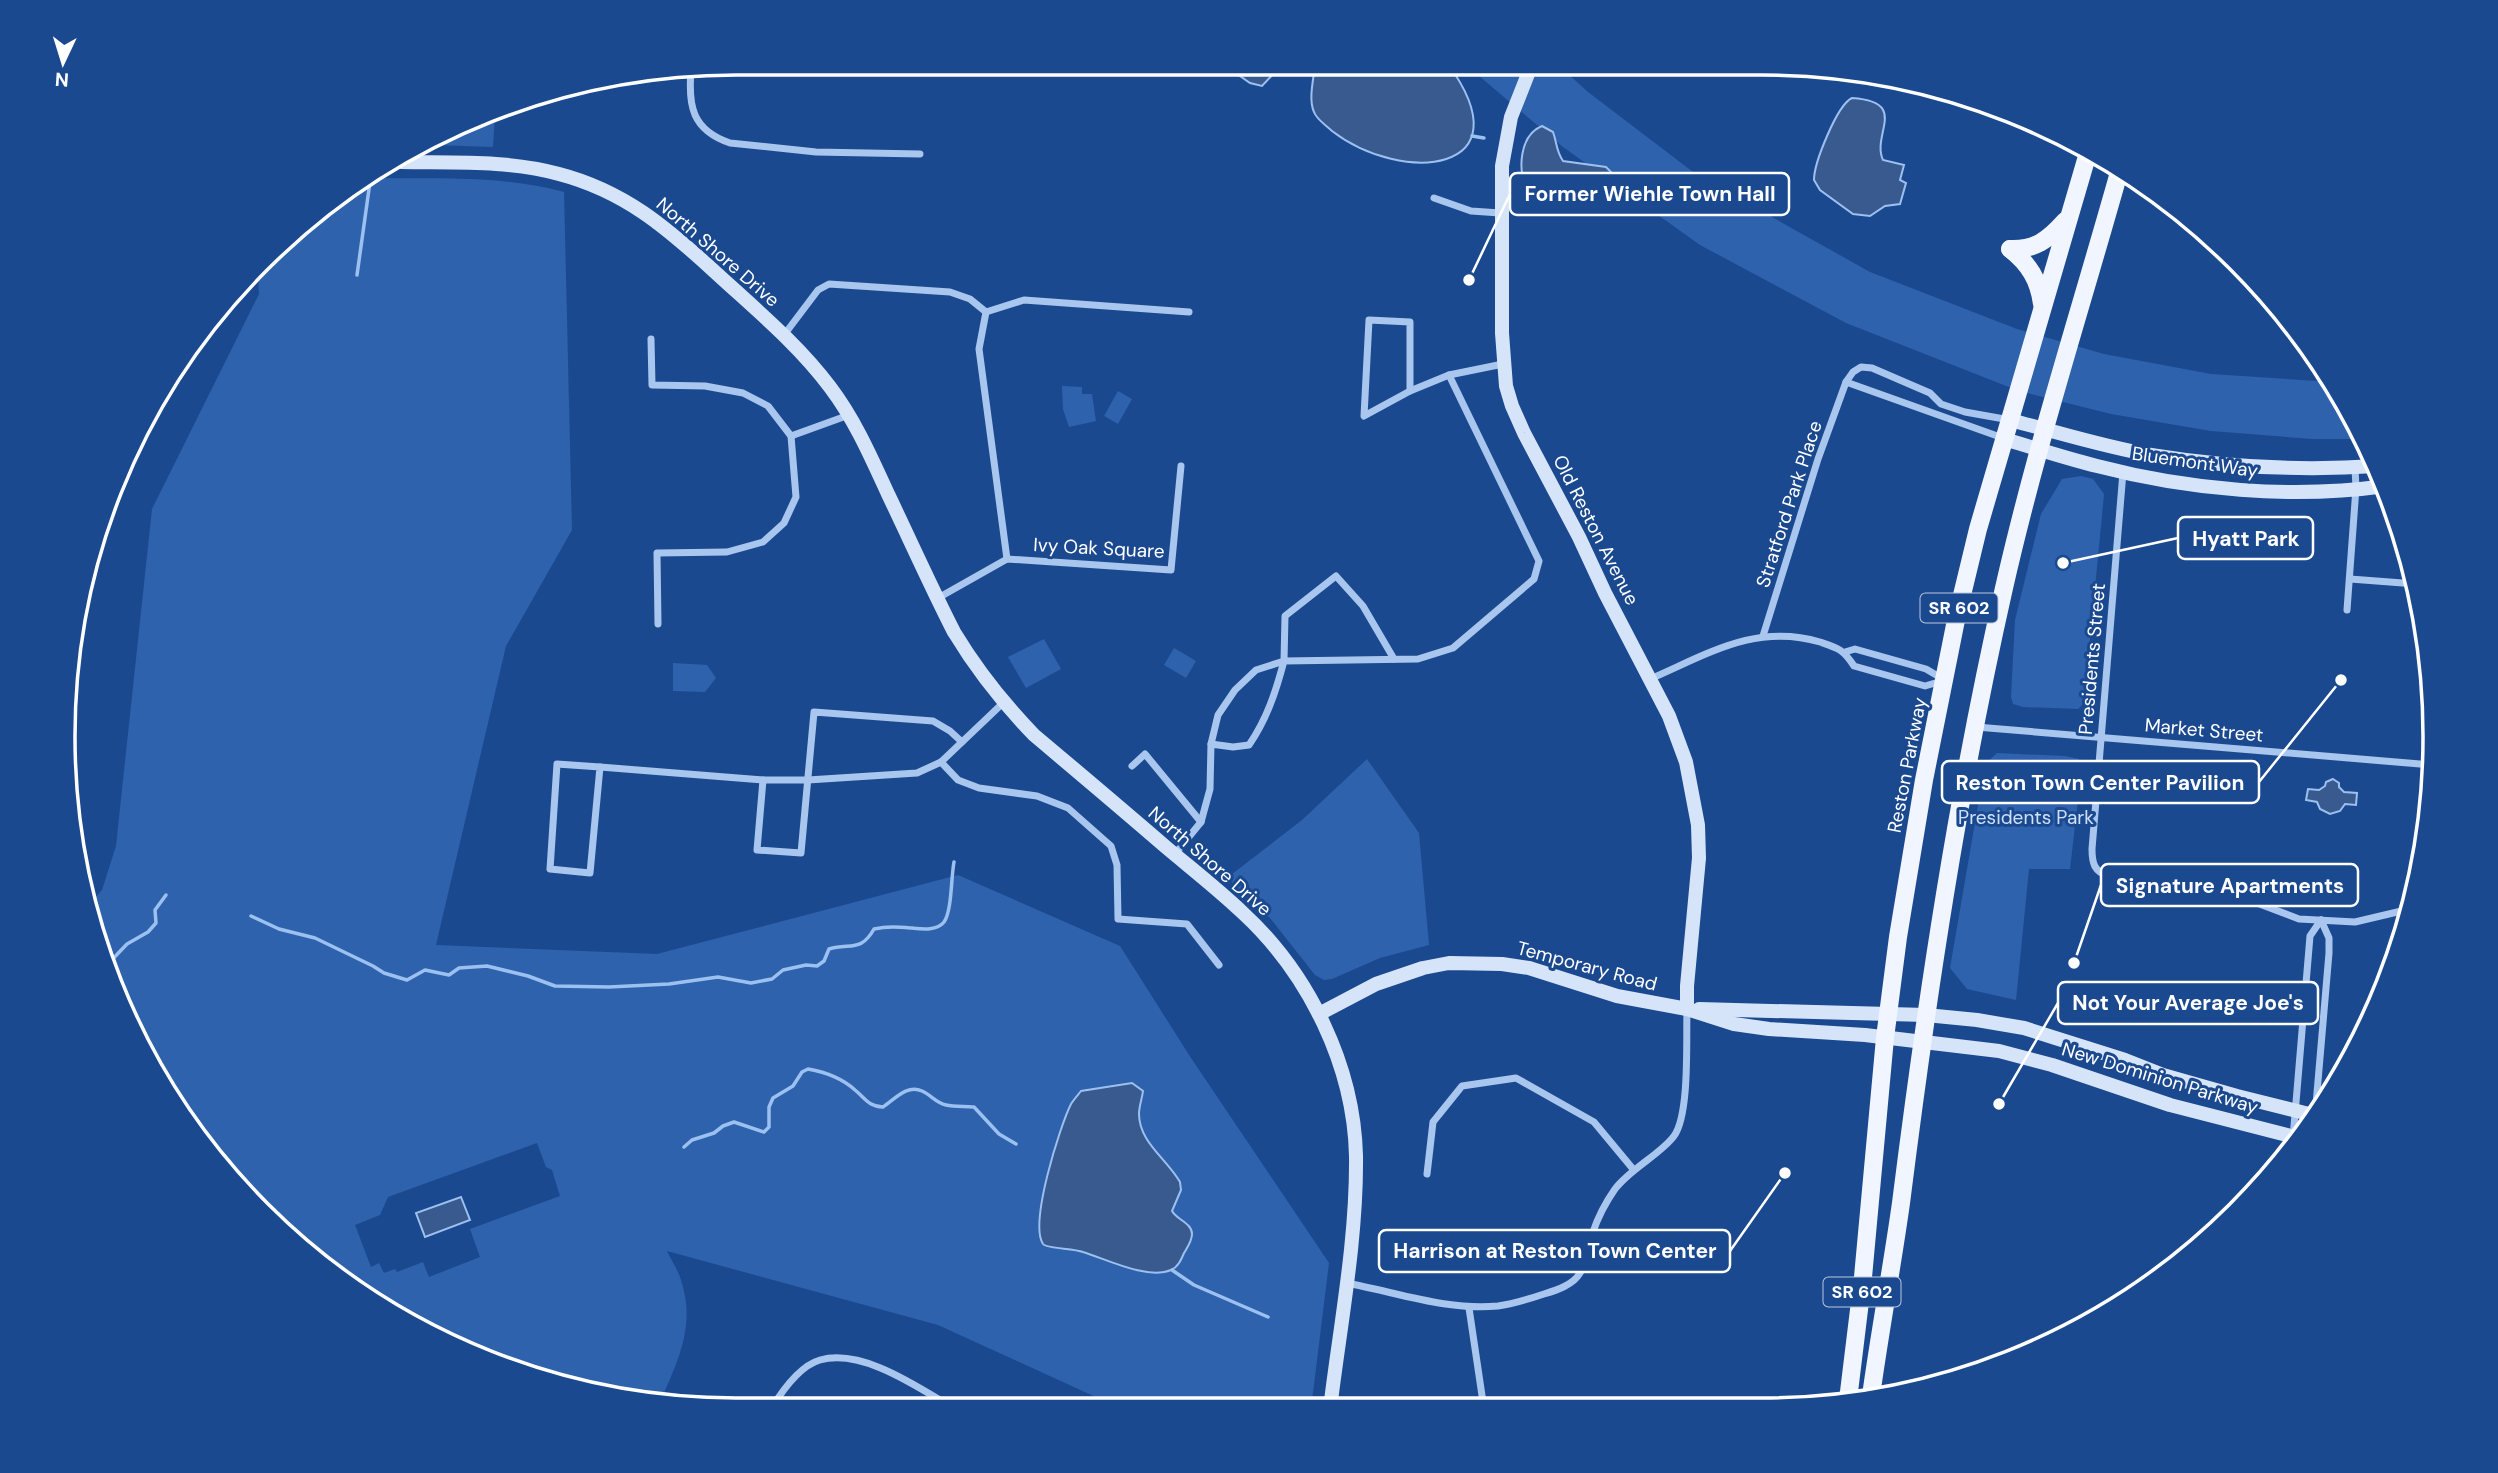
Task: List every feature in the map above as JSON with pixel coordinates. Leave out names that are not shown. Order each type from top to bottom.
[{"type":"main road","name":"Reston Parkway","points":[[1849,1392],[1863,1278],[1885,1038],[1919,806],[1978,529],[2086,161]]},
{"type":"main road","name":"SR 602","points":[[1872,1388],[1936,939],[1974,726],[2004,584],[2039,449],[2117,180]]},
{"type":"main road","points":[[2041,313],[2040,290],[2035,277],[2020,257],[2010,249],[2031,248],[2046,241],[2069,216]]},
{"type":"street","name":"Old Reston Avenue","points":[[1528,75],[1511,117],[1502,166],[1500,213],[1503,364],[1512,406],[1524,433],[1650,679],[1686,762],[1698,825],[1699,878],[1687,985],[1687,1009]]},
{"type":"street","points":[[691,77],[693,111],[706,131],[718,139],[730,143],[816,152],[920,154]]},
{"type":"street","name":"North Shore Drive","points":[[409,162],[529,167],[558,173],[611,193],[638,208],[670,232],[784,335],[830,387],[862,437],[937,599],[969,657],[1003,703],[1034,735],[1243,912],[1268,937],[1319,1014],[1343,1075],[1355,1141],[1355,1191],[1331,1398]]},
{"type":"street","points":[[1434,198],[1471,211],[1500,213]]},
{"type":"street","points":[[784,335],[818,290],[829,284],[950,292],[970,299],[986,312],[1024,300],[1189,312]]},
{"type":"street","name":"Ivy Oak Square","points":[[986,312],[979,349],[1007,559]]},
{"type":"street","points":[[1410,391],[1410,322],[1369,320],[1364,416],[1410,391],[1449,375],[1503,364]]},
{"type":"street","points":[[651,339],[652,385],[705,386],[743,393],[768,406],[791,436],[796,496],[784,523],[763,542],[727,552],[657,553],[658,624]]},
{"type":"street","points":[[2004,439],[1846,382],[1853,372],[1861,367],[1872,368],[1930,393],[1941,404],[1965,412],[2010,420]]},
{"type":"street","points":[[1175,854],[1200,822],[1210,789],[1212,744],[1218,715],[1235,690],[1256,670],[1284,661],[1418,659],[1453,648],[1534,579],[1539,561],[1449,375]]},
{"type":"street","name":"Stratford Park Place","points":[[1763,636],[1818,459],[1846,382]]},
{"type":"street","points":[[791,436],[849,415]]},
{"type":"street","name":"Bluemont Way","points":[[2010,420],[2150,455],[2192,461],[2250,466],[2365,467]]},
{"type":"street","name":"Bluemont Way","points":[[2004,439],[2123,472],[2176,482],[2254,490],[2373,487]]},
{"type":"street","name":"Ivy Oak Square","points":[[937,599],[1007,559],[1171,570],[1181,466]]},
{"type":"street","points":[[2347,610],[2356,488],[2355,468]]},
{"type":"street","name":"Presidents Street","points":[[2123,472],[2092,849],[2093,866],[2104,875],[2220,889],[2292,917],[2321,920]]},
{"type":"street","points":[[1212,744],[1233,747],[1250,745],[1262,727],[1276,691],[1284,661],[1285,616],[1336,576],[1363,606],[1394,659]]},
{"type":"street","points":[[2350,579],[2404,583]]},
{"type":"street","points":[[1650,679],[1727,646],[1763,636],[1804,637],[1845,652],[1855,649],[1926,668],[1944,680]]},
{"type":"street","points":[[1845,652],[1854,666],[1884,675],[1925,686],[1944,680]]},
{"type":"street","points":[[600,767],[590,873],[550,869],[557,764],[600,767],[763,780],[917,773],[941,762],[1003,703]]},
{"type":"street","points":[[763,780],[757,850],[801,853],[814,712],[933,722],[950,731],[962,742]]},
{"type":"street","name":"Market Street","points":[[1974,726],[2422,764]]},
{"type":"street","points":[[1132,766],[1145,754],[1200,822]]},
{"type":"street","points":[[941,762],[958,780],[979,788],[1037,796],[1068,808],[1111,846],[1117,865],[1118,919],[1187,924],[1219,965]]},
{"type":"street","points":[[2321,920],[2355,922],[2399,912]]},
{"type":"street","points":[[2296,1126],[2310,936],[2321,920]]},
{"type":"street","points":[[2318,1093],[2329,953],[2329,938],[2321,920]]},
{"type":"street","name":"Temporary Road","points":[[1319,1014],[1398,975],[1449,964],[1476,962],[1529,968],[1617,996],[1687,1009],[1746,1026],[1885,1038]]},
{"type":"street","points":[[1346,1283],[1450,1306],[1500,1306],[1556,1290],[1579,1275],[1601,1213],[1614,1190],[1633,1169],[1673,1138],[1679,1127],[1684,1090],[1687,1009]]},
{"type":"street","name":"Temporary Road","points":[[1687,1009],[1775,1009],[1888,1014]]},
{"type":"street","name":"New Dominion Parkway","points":[[1888,1014],[1926,1014],[2024,1028],[2163,1075],[2304,1113]]},
{"type":"street","name":"New Dominion Parkway","points":[[1885,1038],[1999,1051],[2052,1065],[2170,1105],[2288,1137]]},
{"type":"street","points":[[1427,1174],[1433,1122],[1462,1086],[1516,1079],[1594,1122],[1633,1169]]},
{"type":"street","points":[[1469,1307],[1483,1398]]},
{"type":"street","points":[[778,1398],[798,1374],[819,1360],[846,1358],[870,1364],[934,1398]]},
{"type":"green space","points":[[1478,75],[1569,75],[1697,175],[1870,272],[2017,329],[2104,354],[2211,374],[2319,381],[2352,439],[2312,439],[2211,431],[2111,414],[2019,391],[1846,323],[1700,245],[1563,147]]},
{"type":"green space","points":[[494,122],[493,147],[440,145]]},
{"type":"green space","points":[[383,178],[493,180],[564,192],[572,530],[506,646],[436,945],[657,954],[958,875],[1120,946],[1191,1058],[1329,1263],[1312,1398],[1098,1398],[938,1325],[667,1251],[681,1280],[687,1312],[679,1357],[664,1393],[607,1385],[524,1363],[444,1330],[369,1286],[334,1261],[269,1204],[212,1139],[164,1067],[126,990],[110,949],[95,897],[102,890],[116,846],[152,509],[259,294],[258,280],[301,239]],"holes":[[[537,1143],[546,1167],[552,1170],[560,1196],[470,1229],[480,1257],[429,1277],[423,1262],[397,1272],[395,1269],[384,1273],[379,1263],[371,1267],[355,1225],[380,1215],[388,1197]]]},
{"type":"green space","points":[[1062,386],[1082,387],[1082,394],[1092,394],[1096,421],[1069,427],[1063,409]]},
{"type":"green space","points":[[1118,391],[1132,399],[1118,424],[1104,416]]},
{"type":"green space","points":[[2081,476],[2093,479],[2104,494],[2084,703],[2078,709],[2023,707],[2013,704],[2011,697],[2015,620],[2041,514],[2062,479]]},
{"type":"green space","points":[[1044,639],[1061,669],[1026,688],[1008,657]]},
{"type":"green space","points":[[1174,648],[1196,661],[1186,678],[1164,665]]},
{"type":"green space","points":[[673,663],[707,665],[716,678],[705,692],[673,691]]},
{"type":"green space","name":"Presidents Park","points":[[1997,753],[2079,759],[2080,782],[2070,869],[2029,869],[2016,1000],[1967,989],[1950,968],[1985,764]]},
{"type":"green space","points":[[1367,759],[1419,833],[1429,945],[1380,958],[1324,980],[1315,975],[1270,918],[1227,878],[1302,820]]},
{"type":"shaded area","points":[[1239,75],[1272,75],[1262,86],[1250,83]]},
{"type":"shaded area","points":[[1314,75],[1454,75],[1469,101],[1473,128],[1465,148],[1446,159],[1421,163],[1391,159],[1360,148],[1332,131],[1315,115],[1311,95]]},
{"type":"shaded area","points":[[1852,98],[1880,106],[1885,121],[1881,140],[1883,160],[1904,165],[1900,180],[1906,183],[1900,204],[1885,206],[1870,216],[1853,214],[1820,190],[1814,180],[1827,135],[1840,111]]},
{"type":"shaded area","points":[[1542,126],[1553,132],[1563,161],[1606,167],[1611,172],[1610,178],[1593,186],[1570,191],[1545,192],[1527,188],[1522,172],[1522,153],[1529,137]]},
{"type":"shaded area","points":[[2333,779],[2344,792],[2357,793],[2356,805],[2345,804],[2340,811],[2330,814],[2320,809],[2317,802],[2306,800],[2308,789],[2319,790]]},
{"type":"shaded area","points":[[1132,1083],[1143,1091],[1139,1114],[1144,1133],[1180,1182],[1181,1190],[1172,1211],[1190,1227],[1192,1234],[1177,1265],[1171,1270],[1161,1272],[1139,1271],[1079,1251],[1045,1246],[1040,1233],[1040,1216],[1048,1174],[1071,1104],[1081,1091]]},
{"type":"shaded area","points":[[461,1197],[470,1220],[425,1237],[416,1213]]},
{"type":"waterway","points":[[1472,136],[1484,138]]},
{"type":"waterway","points":[[357,275],[369,187]]},
{"type":"waterway","points":[[251,916],[279,929],[315,938],[384,973],[407,980],[425,970],[449,975],[459,968],[487,966],[555,986],[669,984],[718,977],[751,983],[772,979],[783,970],[806,965],[817,966],[824,961],[829,949],[860,944],[874,929],[929,929],[941,925],[949,910],[954,862]]},
{"type":"waterway","points":[[114,958],[127,944],[148,932],[156,923],[155,910],[166,895]]},
{"type":"waterway","points":[[684,1147],[692,1140],[714,1133],[734,1122],[764,1132],[769,1127],[769,1107],[773,1098],[793,1086],[802,1072],[808,1069],[839,1079],[867,1102],[878,1106],[883,1107],[906,1091],[917,1089],[942,1104],[974,1107],[999,1134],[1016,1144]]},
{"type":"waterway","points":[[1172,1270],[1194,1285],[1268,1317]]},
{"type":"place","name":"Former Wiehle Town Hall","points":[[1469,280]]},
{"type":"place","name":"Hyatt Park","points":[[2063,563]]},
{"type":"place","name":"Reston Town Center Pavilion","points":[[2341,680]]},
{"type":"place","name":"Signature Apartments","points":[[2074,963]]},
{"type":"place","name":"Not Your Average Joe's","points":[[1999,1104]]},
{"type":"place","name":"Harrison at Reston Town Center","points":[[1785,1173]]}]
